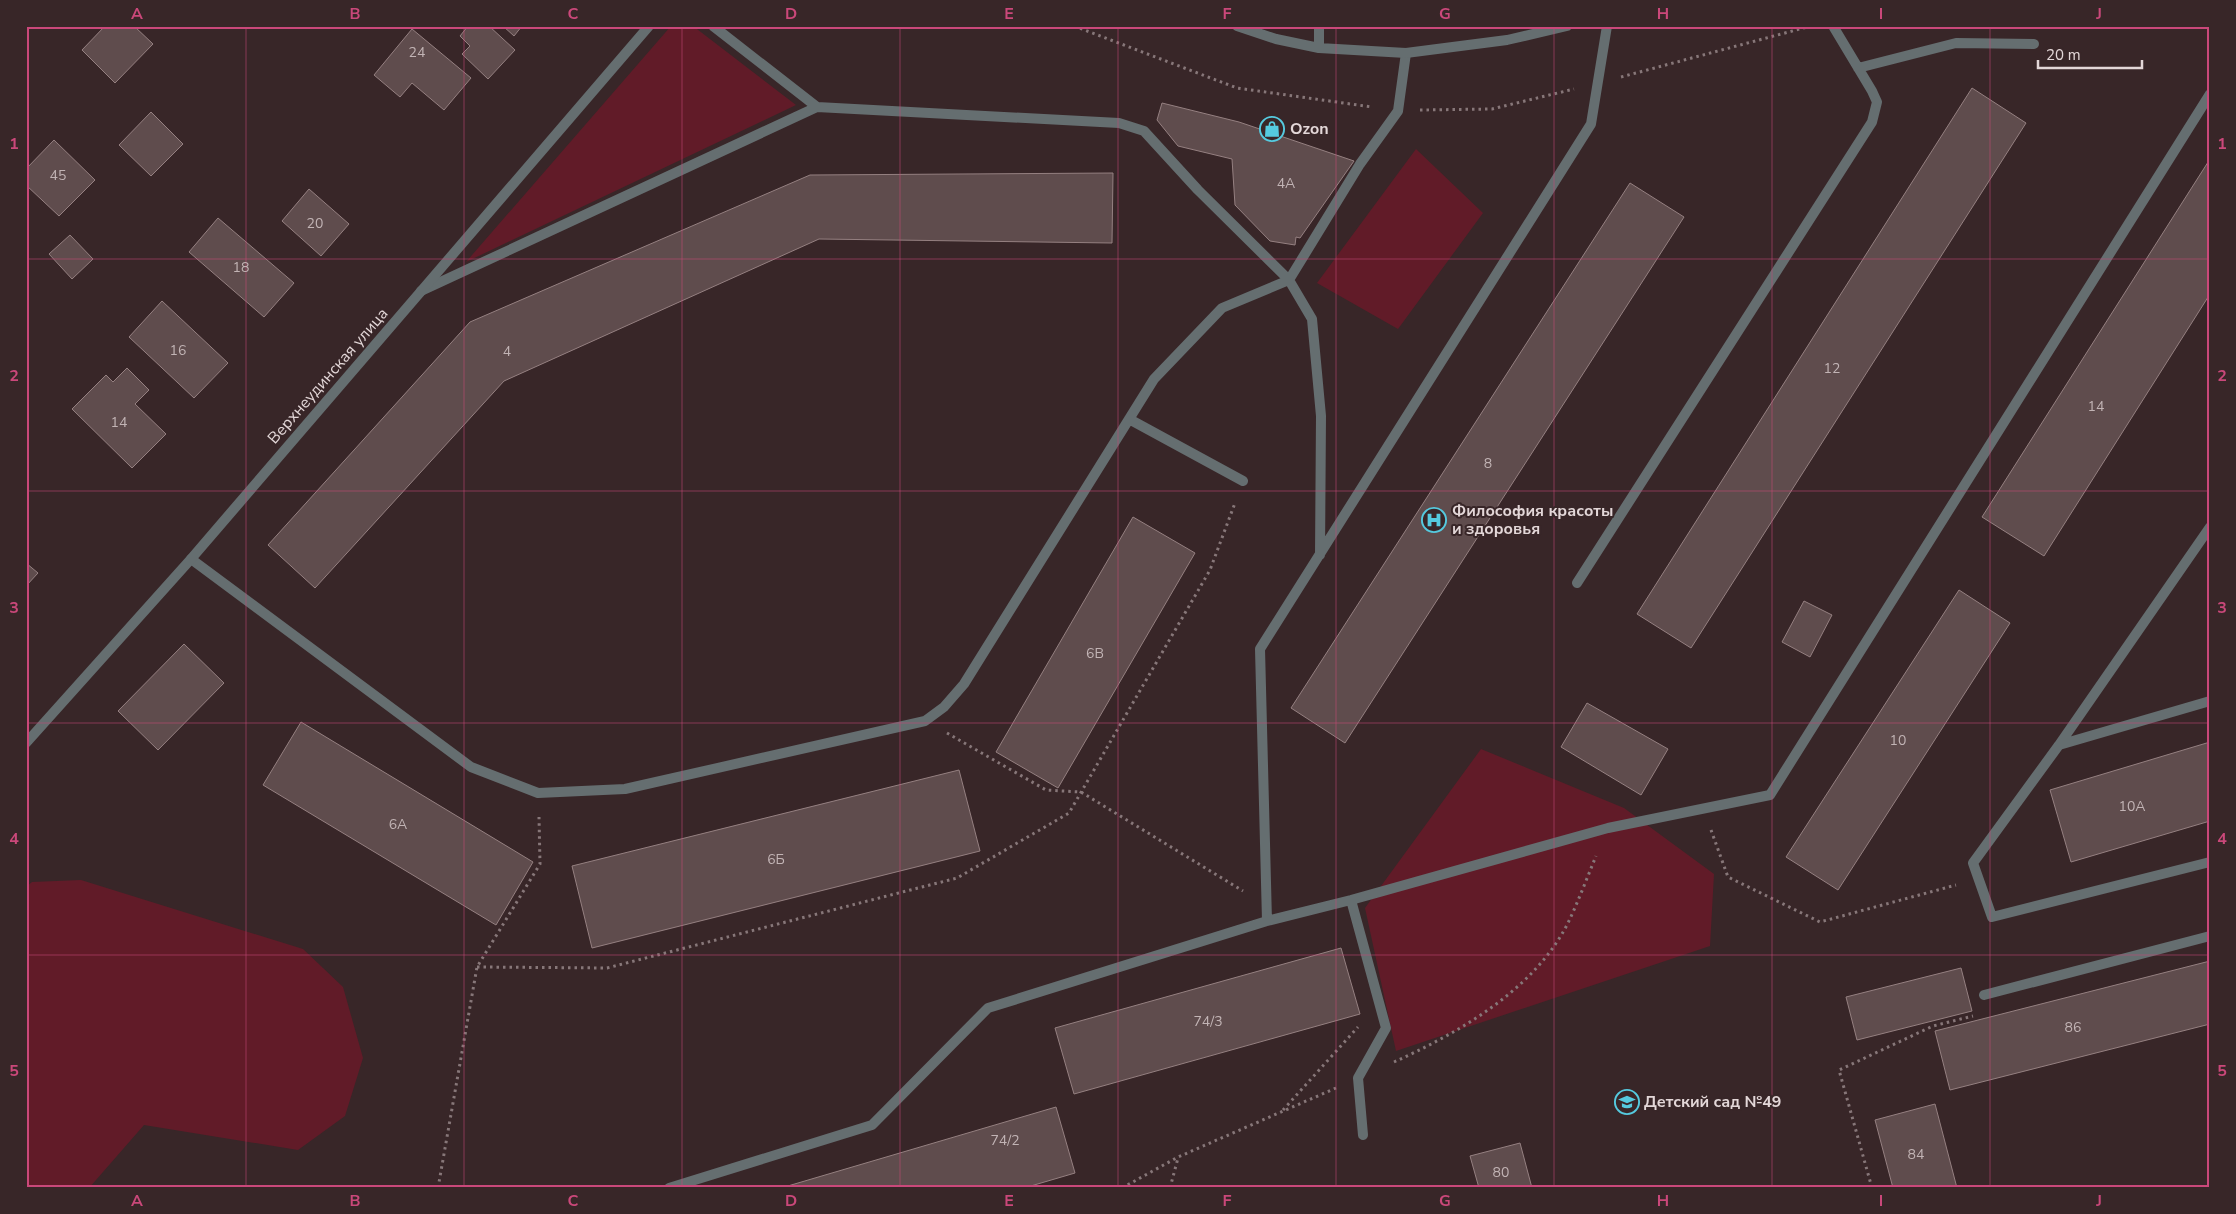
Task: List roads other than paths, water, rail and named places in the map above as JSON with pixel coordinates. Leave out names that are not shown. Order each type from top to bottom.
[{"type":"street","name":"Верхнеудинская улица","points":[[26,743],[191,559],[649,26]]},
{"type":"street","points":[[713,26],[817,107]]},
{"type":"street","points":[[1237,26],[1276,39],[1319,48],[1406,53],[1507,40],[1567,26]]},
{"type":"street","points":[[1319,26],[1319,48]]},
{"type":"street","points":[[1267,921],[1260,649],[1591,124],[1607,26]]},
{"type":"street","points":[[1577,584],[1872,122],[1876,102],[1833,26]]},
{"type":"street","points":[[1858,68],[1956,43],[2034,44]]},
{"type":"street","points":[[191,559],[471,767],[538,793],[625,789],[925,720],[944,707],[964,684],[1154,379],[1222,308],[1289,280],[1360,164],[1398,111],[1406,53]]},
{"type":"street","points":[[669,1188],[872,1125],[988,1008],[1267,921],[1351,900],[1608,828],[1770,795],[2210,94]]},
{"type":"street","points":[[421,291],[817,107],[1119,123],[1144,131],[1198,190],[1289,280],[1312,319],[1321,416],[1320,555]]},
{"type":"street","points":[[1129,419],[1243,481]]},
{"type":"street","points":[[2210,527],[2059,745],[1973,863],[1992,917],[2210,862]]},
{"type":"street","points":[[2059,745],[2210,701]]},
{"type":"street","points":[[1351,900],[1386,1028],[1358,1078],[1364,1135]]},
{"type":"street","points":[[1984,995],[2210,936]]},
{"type":"place","name":"Ozon","points":[[1272,129]]},
{"type":"place","name":"Философия красоты и здоровья","points":[[1434,520]]},
{"type":"place","name":"Детский сад №49","points":[[1627,1102]]}]
